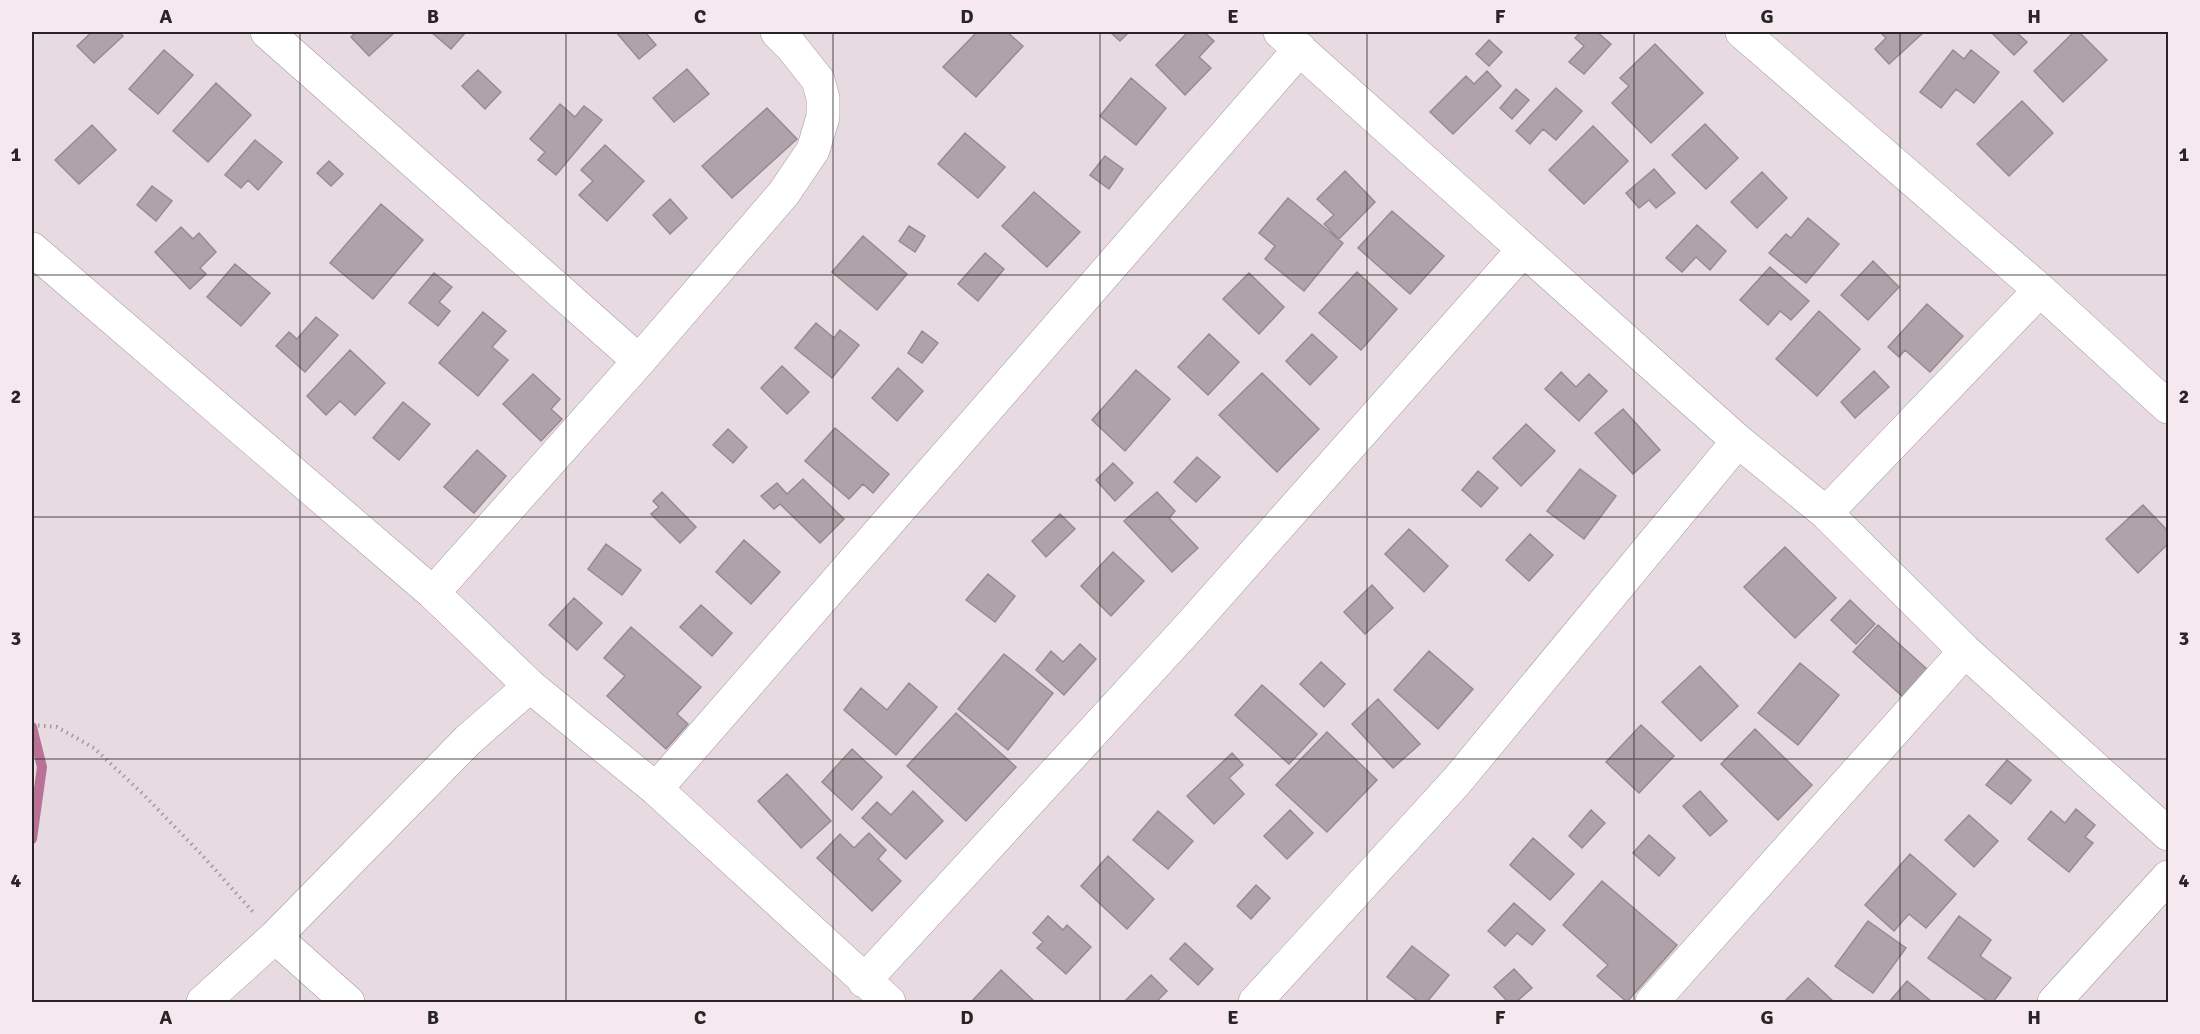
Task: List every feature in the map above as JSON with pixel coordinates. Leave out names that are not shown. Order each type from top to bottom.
[{"type":"street","points":[[267,32],[639,361]]},
{"type":"street","points":[[433,593],[639,361],[784,193],[813,150],[823,117],[823,98],[818,80],[777,32]]},
{"type":"street","points":[[1742,32],[2040,290],[2169,407]]},
{"type":"street","points":[[656,789],[842,578],[1290,40],[1738,441],[1826,513],[1965,651],[2169,834]]},
{"type":"street","points":[[32,249],[433,593],[530,686],[656,789],[889,1002]]},
{"type":"street","points":[[864,981],[1190,626],[1523,250]]},
{"type":"street","points":[[1826,513],[2040,290]]},
{"type":"street","points":[[1255,1002],[1456,782],[1738,441]]},
{"type":"street","points":[[1652,1002],[1965,651]]},
{"type":"street","points":[[203,1002],[275,937],[468,740],[530,686]]},
{"type":"street","points":[[2054,1002],[2169,877]]},
{"type":"street","points":[[275,937],[348,1002]]},
{"type":"path","points":[[32,725],[57,727],[94,748],[201,854],[275,937]]},
{"type":"building","points":[[92,32],[119,32],[123,36],[94,63],[77,46]]},
{"type":"building","points":[[356,32],[395,32],[369,56],[351,37]]},
{"type":"building","points":[[431,32],[466,32],[451,49]]},
{"type":"building","points":[[616,32],[645,32],[656,45],[639,59]]},
{"type":"building","points":[[977,32],[1007,32],[1023,46],[976,97],[943,67]]},
{"type":"building","points":[[1110,32],[1129,32],[1120,41]]},
{"type":"building","points":[[1188,32],[1204,32],[1214,41],[1199,57],[1211,68],[1185,95],[1156,65]]},
{"type":"building","points":[[1581,32],[1597,32],[1611,44],[1584,74],[1569,62],[1584,46],[1575,38]]},
{"type":"building","points":[[1880,32],[1924,32],[1889,64],[1875,49],[1886,38]]},
{"type":"building","points":[[1991,32],[2016,32],[2027,42],[2014,55]]},
{"type":"building","points":[[2074,32],[2079,32],[2107,60],[2063,102],[2034,71]]},
{"type":"building","points":[[1489,40],[1502,52],[1489,66],[1476,54]]},
{"type":"building","points":[[1655,44],[1703,93],[1651,143],[1612,103],[1629,86],[1620,78]]},
{"type":"building","points":[[164,50],[193,75],[158,114],[129,89]]},
{"type":"building","points":[[1953,50],[1964,59],[1971,50],[1999,72],[1974,103],[1956,89],[1941,108],[1920,92]]},
{"type":"building","points":[[687,69],[709,94],[674,122],[653,98]]},
{"type":"building","points":[[478,70],[501,92],[485,109],[462,86]]},
{"type":"building","points":[[1487,71],[1501,86],[1453,134],[1430,112],[1466,76],[1474,84]]},
{"type":"building","points":[[1131,78],[1166,108],[1136,145],[1100,116]]},
{"type":"building","points":[[216,83],[251,115],[208,162],[173,131]]},
{"type":"building","points":[[1556,88],[1582,111],[1556,140],[1543,129],[1530,144],[1516,131]]},
{"type":"building","points":[[1516,89],[1529,100],[1512,119],[1500,108]]},
{"type":"building","points":[[2022,101],[2053,133],[2009,176],[1977,144]]},
{"type":"building","points":[[560,104],[575,117],[584,106],[602,120],[556,175],[538,160],[545,152],[530,139]]},
{"type":"building","points":[[767,108],[797,139],[732,198],[702,166]]},
{"type":"building","points":[[1705,124],[1738,158],[1706,189],[1672,155]]},
{"type":"building","points":[[92,125],[116,150],[79,184],[55,160]]},
{"type":"building","points":[[1593,126],[1628,161],[1584,204],[1549,170]]},
{"type":"building","points":[[965,133],[1005,167],[978,198],[938,164]]},
{"type":"building","points":[[255,140],[282,162],[258,190],[248,180],[241,188],[225,175]]},
{"type":"building","points":[[605,145],[644,181],[607,221],[579,195],[593,181],[581,170]]},
{"type":"building","points":[[1105,156],[1123,169],[1109,189],[1090,175]]},
{"type":"building","points":[[329,161],[343,174],[331,186],[317,173]]},
{"type":"building","points":[[1654,169],[1675,193],[1656,208],[1649,200],[1639,208],[1626,193]]},
{"type":"building","points":[[1345,171],[1375,202],[1339,239],[1324,224],[1334,215],[1317,199]]},
{"type":"building","points":[[1762,172],[1787,198],[1757,228],[1731,202]]},
{"type":"building","points":[[152,186],[172,201],[156,221],[137,205]]},
{"type":"building","points":[[1034,192],[1080,232],[1047,267],[1002,226]]},
{"type":"building","points":[[1288,198],[1343,243],[1304,291],[1265,259],[1275,246],[1259,233]]},
{"type":"building","points":[[670,199],[687,218],[670,234],[653,215]]},
{"type":"building","points":[[381,204],[423,240],[373,299],[330,263]]},
{"type":"building","points":[[1392,211],[1444,256],[1410,294],[1358,248]]},
{"type":"building","points":[[1808,218],[1839,244],[1806,283],[1769,253],[1786,234],[1791,238]]},
{"type":"building","points":[[1697,225],[1726,251],[1710,270],[1696,257],[1682,272],[1666,258]]},
{"type":"building","points":[[909,226],[925,236],[915,252],[899,241]]},
{"type":"building","points":[[181,227],[193,239],[199,233],[216,252],[200,268],[206,274],[190,289],[155,252]]},
{"type":"building","points":[[863,236],[907,274],[877,310],[832,272]]},
{"type":"building","points":[[985,253],[1004,269],[978,301],[958,284]]},
{"type":"building","points":[[1873,261],[1899,287],[1868,320],[1841,295]]},
{"type":"building","points":[[235,264],[270,293],[241,326],[207,297]]},
{"type":"building","points":[[1770,267],[1809,301],[1791,320],[1780,311],[1768,325],[1740,300]]},
{"type":"building","points":[[1357,272],[1397,309],[1361,350],[1319,313]]},
{"type":"building","points":[[434,273],[452,287],[439,302],[450,311],[438,326],[409,303]]},
{"type":"building","points":[[1249,273],[1284,307],[1259,334],[1223,299]]},
{"type":"building","points":[[1927,304],[1963,336],[1930,372],[1905,350],[1899,357],[1888,347]]},
{"type":"building","points":[[1819,311],[1860,349],[1817,396],[1776,359]]},
{"type":"building","points":[[483,312],[506,331],[492,347],[508,360],[478,396],[439,363]]},
{"type":"building","points":[[316,317],[338,335],[305,372],[276,346],[289,332],[297,339]]},
{"type":"building","points":[[816,323],[834,338],[840,330],[859,345],[832,378],[795,348]]},
{"type":"building","points":[[922,331],[938,343],[922,363],[908,353]]},
{"type":"building","points":[[1209,334],[1239,362],[1208,395],[1178,367]]},
{"type":"building","points":[[1312,334],[1337,357],[1310,385],[1286,361]]},
{"type":"building","points":[[350,350],[385,383],[355,415],[340,401],[326,415],[307,396]]},
{"type":"building","points":[[782,366],[809,392],[787,414],[761,388]]},
{"type":"building","points":[[898,368],[923,391],[897,421],[872,398]]},
{"type":"building","points":[[1136,370],[1170,399],[1125,451],[1092,420]]},
{"type":"building","points":[[1874,371],[1889,387],[1855,418],[1841,402]]},
{"type":"building","points":[[1561,372],[1576,387],[1589,374],[1607,391],[1579,421],[1545,389]]},
{"type":"building","points":[[1262,373],[1319,429],[1277,472],[1219,415]]},
{"type":"building","points":[[533,374],[560,399],[551,409],[562,419],[541,441],[503,404]]},
{"type":"building","points":[[403,402],[430,424],[399,460],[373,438]]},
{"type":"building","points":[[1623,409],[1660,450],[1633,474],[1595,433]]},
{"type":"building","points":[[1526,424],[1555,451],[1521,486],[1493,458]]},
{"type":"building","points":[[835,428],[889,474],[873,493],[863,484],[849,499],[805,461]]},
{"type":"building","points":[[728,429],[747,447],[733,463],[713,445]]},
{"type":"building","points":[[477,450],[506,476],[474,513],[444,487]]},
{"type":"building","points":[[1197,457],[1220,477],[1196,502],[1174,482]]},
{"type":"building","points":[[1113,463],[1133,483],[1115,501],[1096,480]]},
{"type":"building","points":[[1580,469],[1616,496],[1584,539],[1547,511]]},
{"type":"building","points":[[1478,471],[1498,488],[1481,507],[1462,490]]},
{"type":"building","points":[[803,479],[844,519],[820,543],[780,504],[774,509],[761,496],[777,483],[787,494]]},
{"type":"building","points":[[662,492],[696,527],[680,543],[651,514],[659,507],[653,501]]},
{"type":"building","points":[[1157,492],[1175,511],[1169,518],[1198,548],[1172,572],[1124,521]]},
{"type":"building","points":[[2143,505],[2168,531],[2168,544],[2138,573],[2106,539]]},
{"type":"building","points":[[1060,514],[1075,529],[1046,557],[1032,541]]},
{"type":"building","points":[[1409,529],[1448,566],[1424,592],[1385,554]]},
{"type":"building","points":[[1530,534],[1553,555],[1529,581],[1506,560]]},
{"type":"building","points":[[744,540],[780,572],[751,604],[716,572]]},
{"type":"building","points":[[606,544],[641,570],[622,595],[588,569]]},
{"type":"building","points":[[1785,547],[1836,598],[1795,638],[1744,587]]},
{"type":"building","points":[[1113,552],[1144,581],[1111,616],[1081,586]]},
{"type":"building","points":[[988,574],[1015,596],[995,622],[966,600]]},
{"type":"building","points":[[1372,585],[1393,608],[1365,634],[1344,612]]},
{"type":"building","points":[[574,598],[602,623],[577,650],[549,625]]},
{"type":"building","points":[[1850,600],[1875,624],[1856,644],[1831,620]]},
{"type":"building","points":[[701,605],[732,633],[712,656],[680,627]]},
{"type":"building","points":[[1878,625],[1928,670],[1903,697],[1853,652]]},
{"type":"building","points":[[631,627],[701,687],[677,714],[688,724],[666,749],[607,696],[625,676],[604,658]]},
{"type":"building","points":[[1080,644],[1096,659],[1064,695],[1036,670],[1051,651],[1063,662]]},
{"type":"building","points":[[1429,651],[1473,689],[1438,729],[1394,690]]},
{"type":"building","points":[[1004,654],[1053,693],[1008,750],[958,709]]},
{"type":"building","points":[[1321,662],[1345,684],[1324,707],[1300,684]]},
{"type":"building","points":[[1800,663],[1839,695],[1798,745],[1758,713]]},
{"type":"building","points":[[1700,666],[1738,706],[1701,741],[1662,702]]},
{"type":"building","points":[[909,683],[937,707],[896,755],[844,710],[861,688],[887,710]]},
{"type":"building","points":[[1262,685],[1317,734],[1289,764],[1235,715]]},
{"type":"building","points":[[1378,699],[1420,744],[1393,768],[1352,724]]},
{"type":"building","points":[[956,713],[1016,767],[966,821],[907,766]]},
{"type":"building","points":[[1641,725],[1674,756],[1639,793],[1606,762]]},
{"type":"building","points":[[1755,729],[1812,785],[1778,820],[1721,764]]},
{"type":"building","points":[[1327,732],[1377,780],[1327,832],[1276,785]]},
{"type":"building","points":[[852,749],[882,777],[852,810],[822,782]]},
{"type":"building","points":[[1232,753],[1243,765],[1229,778],[1244,794],[1214,824],[1187,796]]},
{"type":"building","points":[[2007,760],[2031,780],[2011,804],[1986,785]]},
{"type":"building","points":[[787,774],[831,821],[801,848],[758,801]]},
{"type":"building","points":[[913,791],[943,821],[906,859],[862,818],[877,802],[891,815]]},
{"type":"building","points":[[1700,791],[1727,821],[1710,836],[1683,806]]},
{"type":"building","points":[[2076,809],[2095,825],[2085,837],[2093,843],[2069,872],[2028,839],[2051,811],[2065,823]]},
{"type":"building","points":[[1290,810],[1313,833],[1287,859],[1264,836]]},
{"type":"building","points":[[1591,810],[1605,823],[1582,848],[1569,836]]},
{"type":"building","points":[[1158,811],[1193,841],[1168,869],[1133,840]]},
{"type":"building","points":[[1969,815],[1998,841],[1974,867],[1945,840]]},
{"type":"building","points":[[869,833],[886,850],[878,859],[901,881],[872,911],[817,858],[840,834],[854,848]]},
{"type":"building","points":[[1649,835],[1675,858],[1659,876],[1633,853]]},
{"type":"building","points":[[1533,838],[1574,874],[1550,900],[1510,865]]},
{"type":"building","points":[[1910,854],[1956,894],[1926,928],[1909,914],[1894,931],[1865,905]]},
{"type":"building","points":[[1108,856],[1154,899],[1127,929],[1081,886]]},
{"type":"building","points":[[1602,881],[1677,945],[1627,1002],[1597,976],[1608,965],[1563,925]]},
{"type":"building","points":[[1256,885],[1270,898],[1251,919],[1237,906]]},
{"type":"building","points":[[1514,903],[1545,930],[1532,945],[1517,933],[1505,946],[1488,931]]},
{"type":"building","points":[[1048,916],[1063,930],[1067,925],[1091,947],[1066,974],[1037,948],[1043,942],[1033,933]]},
{"type":"building","points":[[1959,916],[1991,940],[1980,956],[2011,978],[1993,1002],[1989,1002],[1928,958]]},
{"type":"building","points":[[1868,921],[1906,948],[1873,993],[1835,966]]},
{"type":"building","points":[[1185,943],[1213,969],[1198,985],[1170,959]]},
{"type":"building","points":[[1412,946],[1449,975],[1427,1002],[1419,1002],[1387,977]]},
{"type":"building","points":[[1514,969],[1532,988],[1516,1002],[1508,1002],[1494,987]]},
{"type":"building","points":[[1001,970],[1035,1002],[971,1002]]},
{"type":"building","points":[[1151,975],[1167,991],[1156,1002],[1124,1002]]},
{"type":"building","points":[[1808,978],[1834,1002],[1786,1002]]},
{"type":"building","points":[[1907,981],[1932,1002],[1889,1002]]},
{"type":"waterway","points":[[32,727],[42,767],[32,839]]}]
